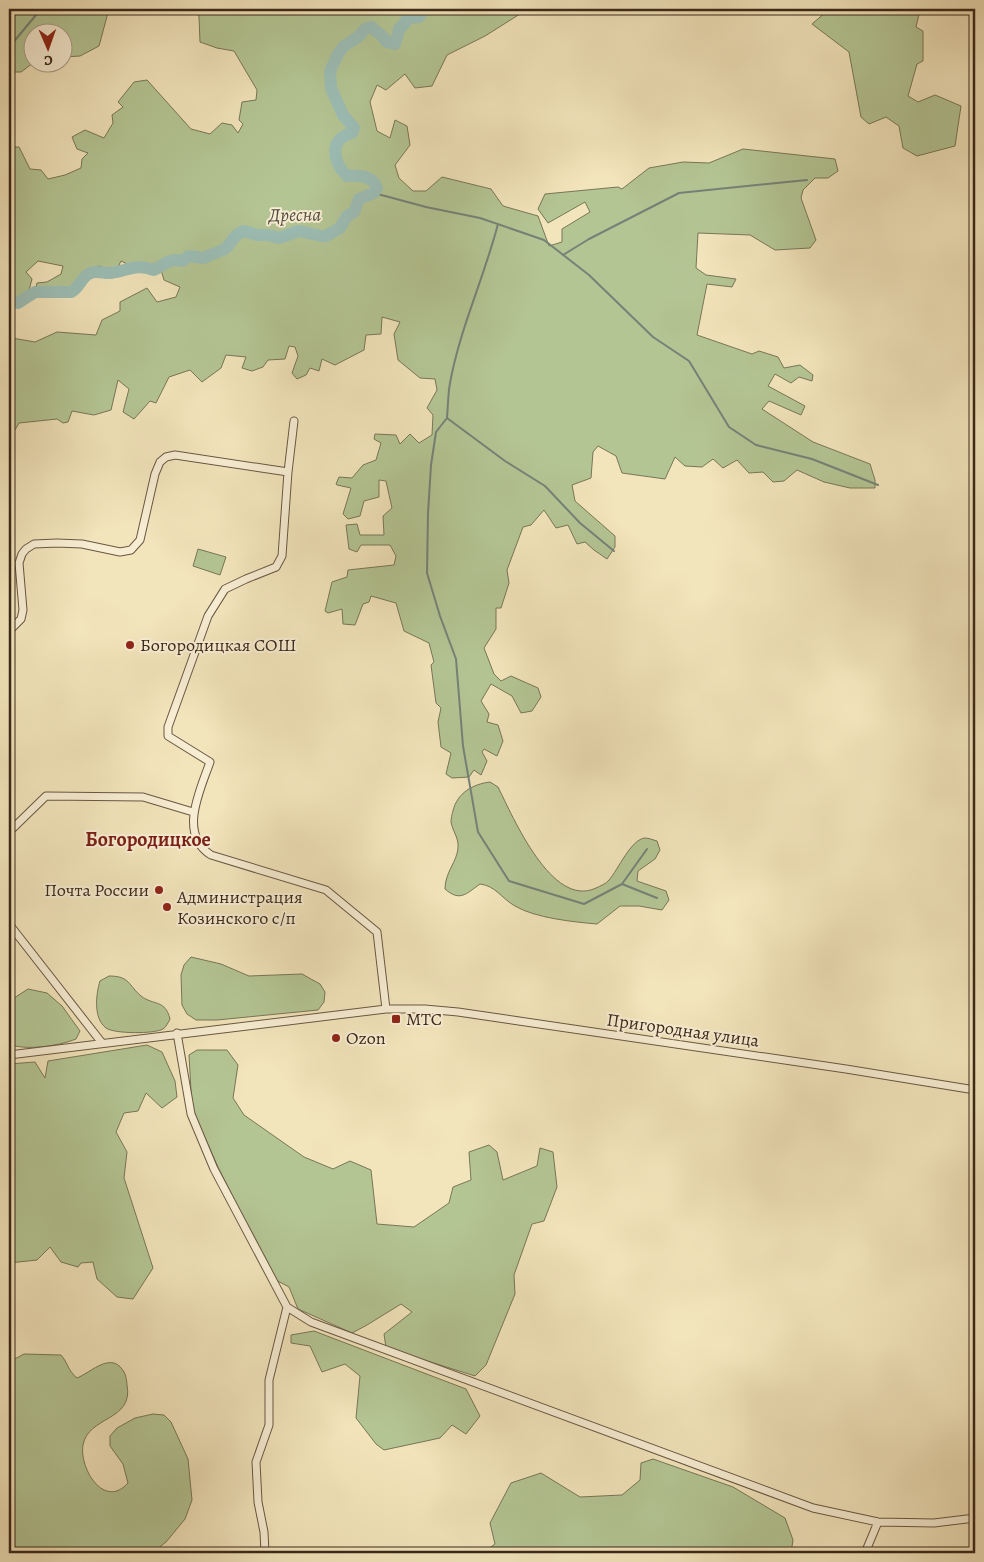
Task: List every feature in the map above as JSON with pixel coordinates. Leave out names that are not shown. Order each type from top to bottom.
[{"type":"street","points":[[294,421],[282,556],[276,568],[225,589],[208,616],[168,727],[168,736],[210,762],[193,812],[196,838],[205,851],[211,855],[326,890],[377,932],[386,1009]]},
{"type":"street","points":[[9,631],[21,619],[23,610],[19,563],[26,549],[34,544],[57,543],[82,544],[120,552],[131,550],[140,540],[155,474],[160,462],[166,457],[175,455],[288,472]]},
{"type":"street","points":[[9,832],[46,796],[143,798],[193,812]]},
{"type":"street","points":[[9,924],[102,1043]]},
{"type":"street","name":"Пригородная улица","points":[[9,1055],[386,1009],[458,1012],[846,1069],[975,1090]]},
{"type":"street","points":[[177,1033],[191,1114],[214,1170],[287,1307],[311,1322],[813,1508],[878,1522],[934,1523],[975,1518]]},
{"type":"street","points":[[265,1553],[264,1532],[258,1502],[256,1462],[269,1425],[269,1380],[287,1307]]},
{"type":"street","points":[[865,1553],[878,1522]]},
{"type":"green space","points":[[9,9],[109,9],[99,46],[80,56],[72,56],[72,22],[22,22],[22,71],[9,72]]},
{"type":"green space","points":[[196,9],[521,9],[520,14],[485,36],[447,55],[432,86],[415,88],[405,74],[386,90],[377,85],[370,102],[377,131],[390,138],[395,120],[407,126],[410,145],[395,165],[399,178],[413,191],[426,191],[442,177],[491,189],[503,206],[538,216],[549,246],[562,242],[562,229],[590,212],[585,202],[548,223],[538,209],[545,194],[618,187],[622,189],[649,168],[683,162],[709,163],[743,149],[835,159],[838,171],[828,178],[815,178],[803,190],[801,198],[816,240],[810,248],[775,250],[750,235],[698,233],[696,268],[706,275],[736,279],[732,287],[707,284],[697,335],[752,354],[759,351],[778,357],[784,368],[800,365],[813,375],[812,381],[799,377],[791,383],[775,374],[768,386],[805,406],[801,415],[769,401],[762,409],[813,442],[870,464],[875,480],[875,488],[850,488],[824,482],[797,470],[784,481],[773,482],[763,472],[749,473],[737,460],[723,468],[713,459],[702,467],[685,466],[675,457],[665,479],[622,473],[616,456],[598,446],[593,452],[591,478],[572,485],[575,501],[615,536],[615,547],[607,559],[585,542],[577,544],[568,525],[556,528],[544,510],[531,525],[523,527],[507,570],[509,583],[501,608],[496,608],[496,629],[484,648],[494,674],[501,681],[511,676],[538,688],[541,697],[532,711],[521,713],[512,696],[491,684],[481,701],[489,714],[487,722],[498,725],[503,741],[497,756],[484,749],[482,752],[487,761],[481,775],[474,770],[469,777],[452,778],[446,774],[451,753],[441,747],[438,722],[441,708],[436,703],[431,665],[434,662],[429,643],[404,631],[396,603],[371,596],[369,602],[363,604],[355,625],[343,624],[342,609],[328,613],[325,611],[332,582],[347,577],[348,570],[394,565],[396,556],[390,545],[361,545],[357,552],[349,549],[346,525],[357,524],[360,535],[384,535],[383,516],[392,508],[386,481],[379,480],[379,497],[364,501],[360,516],[348,519],[343,514],[351,488],[337,485],[339,477],[352,478],[363,465],[376,460],[381,443],[374,439],[375,434],[396,435],[400,444],[410,434],[419,443],[432,435],[433,415],[427,408],[437,390],[435,379],[420,378],[398,360],[394,334],[400,322],[382,317],[381,334],[366,335],[364,350],[335,365],[322,359],[319,371],[310,368],[306,375],[297,379],[292,373],[298,356],[295,347],[289,346],[285,359],[268,360],[263,367],[252,371],[242,368],[246,357],[226,355],[221,368],[202,382],[190,370],[169,377],[156,403],[150,401],[134,419],[123,412],[129,389],[118,380],[111,410],[94,415],[72,411],[68,422],[63,423],[57,419],[19,423],[15,430],[9,428],[9,339],[35,342],[57,332],[96,335],[102,320],[120,311],[120,302],[147,288],[157,302],[176,297],[180,287],[164,280],[161,270],[142,271],[121,261],[116,271],[98,266],[76,288],[60,291],[56,287],[42,295],[35,291],[37,283],[47,282],[61,274],[63,266],[38,261],[26,272],[32,279],[28,294],[16,301],[9,297],[9,147],[19,147],[30,169],[41,170],[48,179],[65,175],[81,168],[82,159],[88,153],[77,149],[72,137],[85,130],[104,138],[113,123],[112,115],[123,107],[118,102],[134,82],[147,80],[191,129],[210,134],[222,123],[232,125],[238,133],[243,124],[239,120],[242,102],[256,100],[257,90],[234,51],[200,42],[199,17]]},
{"type":"green space","points":[[825,9],[936,9],[932,11],[920,10],[916,27],[923,31],[923,61],[917,64],[908,96],[918,102],[935,95],[961,106],[955,146],[917,156],[903,148],[899,126],[886,117],[869,124],[861,117],[849,52],[812,24],[827,11]]},
{"type":"green space","points":[[198,549],[226,557],[220,575],[193,566]]},
{"type":"green space","points":[[490,782],[498,787],[513,818],[536,857],[564,885],[580,891],[596,888],[608,881],[630,849],[640,840],[646,838],[657,841],[660,850],[655,859],[638,871],[637,881],[666,891],[669,900],[662,910],[639,906],[620,906],[597,924],[555,919],[533,914],[510,903],[486,885],[480,884],[471,891],[459,896],[450,893],[445,889],[447,877],[456,858],[458,848],[458,841],[451,822],[455,805],[462,794],[472,787]]},
{"type":"green space","points":[[191,957],[221,964],[249,976],[302,974],[320,984],[325,992],[324,1002],[318,1010],[217,1020],[196,1020],[187,1014],[182,1005],[181,975],[184,965]]},
{"type":"green space","points":[[109,976],[125,979],[141,996],[165,1008],[170,1019],[165,1027],[159,1031],[134,1033],[106,1028],[102,1024],[97,1012],[97,992],[100,981]]},
{"type":"green space","points":[[28,989],[47,993],[62,1006],[80,1031],[76,1039],[42,1047],[24,1047],[9,1044],[9,1003]]},
{"type":"green space","points":[[147,1045],[162,1052],[175,1081],[177,1097],[162,1108],[146,1093],[138,1111],[124,1113],[116,1132],[127,1152],[124,1178],[153,1268],[133,1299],[117,1297],[97,1279],[93,1262],[81,1263],[78,1267],[61,1262],[50,1247],[37,1260],[9,1263],[9,1064],[35,1062],[45,1078],[48,1061]]},
{"type":"green space","points":[[197,1050],[227,1050],[238,1065],[233,1098],[244,1115],[304,1157],[333,1169],[350,1161],[371,1170],[377,1224],[414,1227],[449,1203],[453,1187],[471,1180],[469,1152],[489,1145],[497,1152],[503,1180],[537,1166],[540,1148],[553,1152],[557,1187],[544,1221],[532,1224],[514,1275],[515,1294],[486,1365],[475,1376],[386,1348],[384,1334],[412,1312],[401,1304],[352,1333],[298,1309],[289,1287],[274,1279],[218,1167],[192,1109],[189,1055]]},
{"type":"green space","points":[[314,1331],[466,1389],[480,1416],[466,1434],[452,1425],[440,1438],[384,1450],[376,1444],[356,1418],[360,1376],[345,1364],[322,1372],[310,1346],[291,1343],[291,1335]]},
{"type":"green space","points":[[24,1354],[61,1355],[77,1378],[102,1364],[108,1363],[115,1363],[125,1374],[127,1397],[124,1405],[93,1428],[83,1445],[85,1464],[89,1474],[102,1489],[110,1492],[119,1490],[128,1483],[123,1464],[110,1446],[110,1436],[117,1428],[135,1418],[153,1414],[164,1415],[171,1422],[188,1459],[192,1500],[185,1519],[166,1542],[152,1553],[9,1553],[9,1362]]},
{"type":"green space","points":[[653,1459],[733,1487],[785,1518],[793,1540],[791,1553],[483,1553],[495,1544],[490,1523],[511,1483],[541,1473],[580,1497],[622,1495],[640,1480],[641,1463]]},
{"type":"waterway","points":[[9,45],[41,9]]},
{"type":"waterway","name":"Дресна","points":[[9,296],[14,302],[18,303],[35,292],[71,292],[77,288],[85,277],[93,272],[111,273],[136,267],[154,270],[171,261],[182,261],[189,256],[204,258],[226,248],[239,233],[244,231],[279,238],[299,231],[326,236],[340,228],[347,216],[354,212],[359,199],[374,193],[377,188],[369,178],[347,176],[338,164],[335,152],[336,146],[339,140],[352,133],[354,128],[343,115],[331,88],[330,71],[344,46],[358,37],[365,29],[371,27],[387,42],[395,44],[399,29],[407,18],[419,17],[425,9]]},
{"type":"waterway","points":[[563,255],[589,239],[679,193],[807,180]]},
{"type":"waterway","points":[[374,193],[426,207],[480,218],[544,240],[589,275],[653,337],[689,361],[729,427],[756,445],[812,459],[878,485]]},
{"type":"waterway","points":[[498,224],[454,363],[449,387],[447,418],[505,461],[545,486],[580,523],[614,551]]},
{"type":"waterway","points":[[447,418],[436,432],[431,465],[427,573],[456,659],[463,746],[478,832],[509,881],[584,904],[622,884],[647,849]]},
{"type":"waterway","points":[[622,884],[657,898]]},
{"type":"place","name":"Богородицкая СОШ","points":[[130,645]]},
{"type":"place","name":"Почта России","points":[[159,890]]},
{"type":"place","name":"Администрация Козинского с/п","points":[[167,907]]},
{"type":"place","name":"МТС","points":[[396,1019]]},
{"type":"place","name":"Ozon","points":[[336,1038]]},
{"type":"district","name":"Богородицкое","points":[[148,839]]}]
